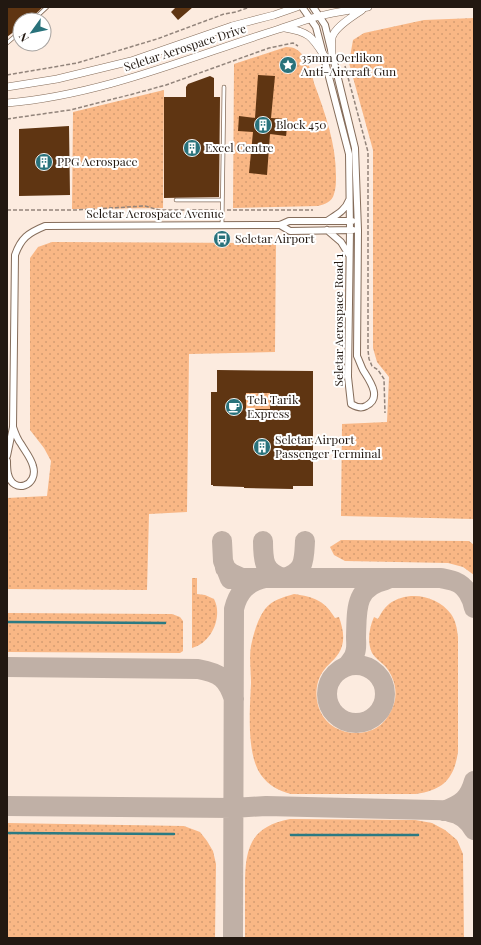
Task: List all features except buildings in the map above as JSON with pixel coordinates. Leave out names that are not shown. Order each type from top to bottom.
[{"type":"street","name":"Seletar Aerospace Drive","points":[[7,87],[57,80],[131,61],[232,26],[274,15],[297,7]]},
{"type":"street","name":"Seletar Aerospace Road 1","points":[[302,7],[316,27],[349,154],[350,258],[348,377],[351,404],[355,407],[361,408],[370,403],[374,391],[370,380],[363,370],[358,356],[358,221],[356,148],[325,25],[313,7]]},
{"type":"street","name":"Seletar Aerospace Drive","points":[[7,103],[47,98],[110,84],[149,73],[320,16],[367,7]]},
{"type":"street","points":[[332,54],[332,37],[336,30],[343,23],[367,7]]},
{"type":"street","points":[[284,27],[295,30],[312,38],[325,57]]},
{"type":"street","points":[[326,221],[342,211],[347,206],[350,199]]},
{"type":"street","name":"Seletar Aerospace Avenue","points":[[13,427],[15,255],[23,238],[32,231],[45,226],[280,225],[289,221],[358,221]]},
{"type":"street","name":"Seletar Aerospace Avenue","points":[[280,225],[290,230],[358,230]]},
{"type":"street","points":[[327,230],[341,242],[350,258]]},
{"type":"street","points":[[349,318],[357,318]]},
{"type":"street","points":[[7,456],[13,427]]},
{"type":"street","points":[[7,461],[8,474],[11,482],[17,486],[23,486],[30,482],[34,477],[33,466],[13,427]]},
{"type":"lane","points":[[222,225],[224,86]]},
{"type":"lane","points":[[176,200],[222,200]]},
{"type":"path","points":[[7,75],[77,63],[158,39],[224,14],[250,7]]},
{"type":"path","points":[[7,119],[70,110],[166,84],[269,48],[293,43],[298,46]]},
{"type":"path","points":[[345,66],[368,152],[368,350],[369,359],[372,366],[378,370],[384,379],[385,413]]},
{"type":"path","points":[[7,210],[76,210],[145,206],[159,210],[313,210]]},
{"type":"shaded area","points":[[474,18],[474,519],[341,516],[342,424],[387,422],[389,377],[377,362],[373,348],[373,150],[349,63],[353,40],[364,33],[424,20]]},
{"type":"shaded area","points":[[286,47],[294,48],[306,59],[326,117],[336,164],[336,187],[334,194],[330,201],[318,206],[233,208],[234,64]]},
{"type":"shaded area","points":[[164,90],[163,208],[72,209],[73,112]]},
{"type":"shaded area","points":[[52,242],[276,243],[275,352],[189,354],[187,512],[149,514],[147,590],[7,589],[7,498],[47,496],[51,461],[44,448],[30,430],[30,258],[38,247]]},
{"type":"shaded area","points":[[246,393],[270,393],[270,409],[246,409]]},
{"type":"shaded area","points":[[341,540],[469,541],[474,545],[474,575],[463,567],[448,563],[345,561],[334,555],[330,547]]},
{"type":"shaded area","points":[[192,578],[197,578],[197,594],[205,595],[214,599],[217,613],[214,628],[210,635],[205,641],[192,648]]},
{"type":"shaded area","points":[[294,594],[307,596],[318,600],[327,607],[335,618],[339,617],[343,635],[341,650],[324,670],[317,684],[316,692],[319,708],[328,722],[338,729],[351,733],[360,733],[373,730],[379,726],[389,715],[396,694],[392,676],[385,666],[373,655],[370,649],[369,635],[374,617],[378,619],[389,604],[405,597],[413,596],[438,602],[451,614],[457,628],[458,637],[458,752],[454,769],[446,782],[433,790],[416,794],[291,794],[274,788],[261,775],[256,766],[251,743],[251,646],[258,622],[265,609],[275,601]]},
{"type":"shaded area","points":[[7,613],[172,614],[180,617],[183,621],[183,651],[180,653],[7,652]]},
{"type":"shaded area","points":[[290,819],[415,820],[432,823],[445,830],[457,840],[463,854],[464,938],[245,938],[245,875],[248,852],[257,835],[265,828]]},
{"type":"shaded area","points":[[7,823],[184,826],[200,832],[213,851],[216,864],[215,938],[7,938]]},
{"type":"waterway","points":[[7,622],[165,623]]},
{"type":"waterway","points":[[7,833],[174,834]]},
{"type":"waterway","points":[[291,835],[418,835]]},
{"type":"taxiway","points":[[222,541],[223,561],[230,579]]},
{"type":"taxiway","points":[[263,541],[263,554],[268,569],[277,576],[284,578],[300,569],[304,554],[305,541]]},
{"type":"taxiway","points":[[225,568],[231,573],[242,578],[441,578],[454,581],[463,586],[470,596],[474,608]]},
{"type":"taxiway","points":[[233,938],[234,609],[238,598],[244,589],[253,582],[265,578]]},
{"type":"taxiway","points":[[347,666],[354,657],[356,649],[357,609],[359,601],[368,588],[376,583],[386,580]]},
{"type":"taxiway","points":[[356,665],[367,667],[377,673],[383,683],[385,694],[383,705],[377,715],[367,721],[356,723],[345,721],[335,715],[329,705],[327,694],[329,683],[335,673],[345,667],[356,665]]},
{"type":"taxiway","points":[[7,667],[198,669],[212,672],[222,678],[229,686],[234,699]]},
{"type":"taxiway","points":[[444,811],[456,806],[464,800],[470,792],[474,781]]},
{"type":"taxiway","points":[[7,806],[233,808],[266,806],[474,811]]},
{"type":"taxiway","points":[[449,812],[464,818],[474,830]]},
{"type":"place","name":"35mm Oerlikon Anti-Aircraft Gun","points":[[288,65]]},
{"type":"place","name":"Block 450","points":[[263,125]]},
{"type":"place","name":"Excel Centre","points":[[192,148]]},
{"type":"place","name":"PPG Aerospace","points":[[44,162]]},
{"type":"place","name":"Seletar Airport","points":[[222,239]]},
{"type":"place","name":"Teh Tarik Express","points":[[234,407]]},
{"type":"place","name":"Seletar Airport Passenger Terminal","points":[[262,447]]}]
